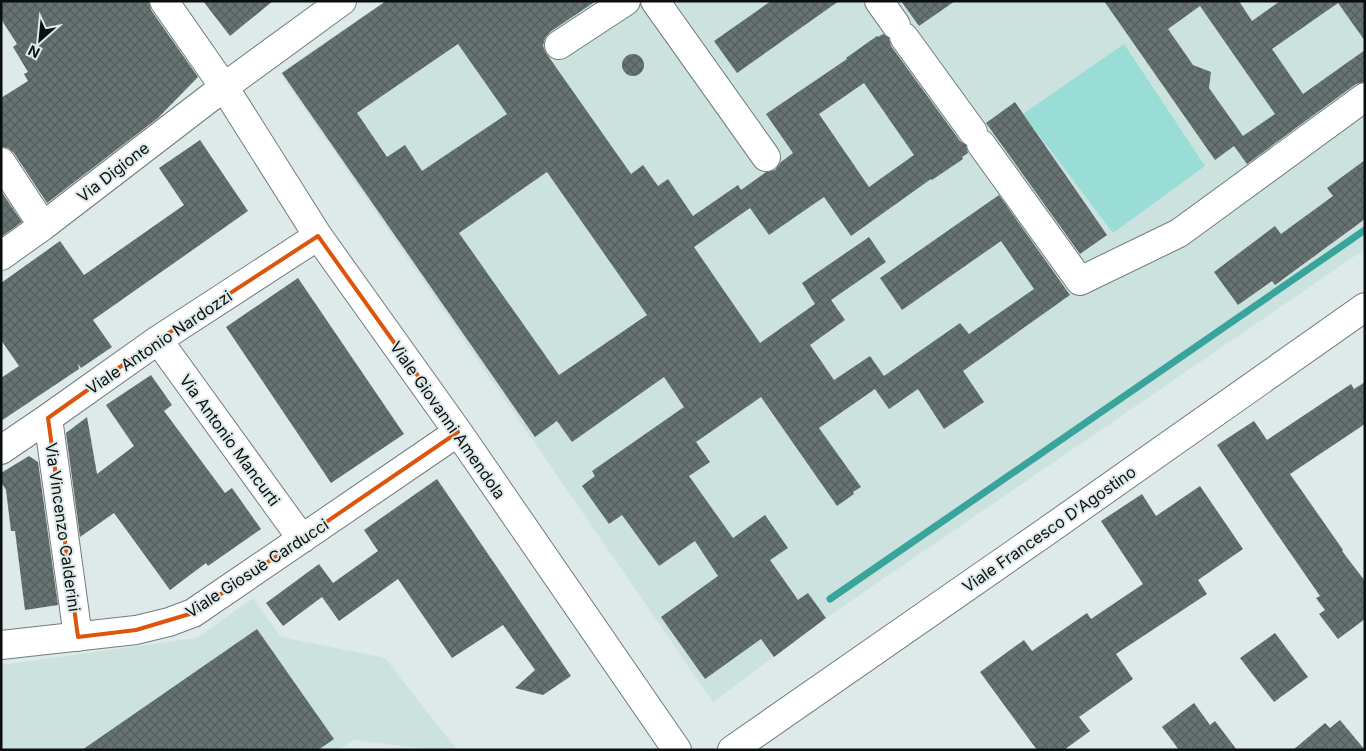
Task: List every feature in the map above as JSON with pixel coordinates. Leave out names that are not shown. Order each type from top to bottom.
[{"type":"street","name":"Viale Giovanni Amendola","points":[[164,1],[224,87],[318,236],[458,432],[677,750]]},
{"type":"street","name":"Via Digione","points":[[1,256],[224,87],[342,1]]},
{"type":"street","points":[[560,45],[626,1]]},
{"type":"street","points":[[655,1],[766,157]]},
{"type":"street","points":[[879,1],[1080,281],[1179,233],[1218,228],[1331,144],[1365,97]]},
{"type":"street","points":[[1,162],[43,226]]},
{"type":"street","name":"Viale Antonio Nardozzi","points":[[1,450],[158,340],[318,236]]},
{"type":"street","name":"Viale Francesco D'Agostino","points":[[732,750],[1055,525],[1362,316]]},
{"type":"street","name":"Via Antonio Mancurti","points":[[158,340],[302,539]]},
{"type":"street","name":"Via Vincenzo Calderini","points":[[48,418],[78,636]]},
{"type":"street","name":"Viale Giosuè Carducci","points":[[1,645],[136,630],[169,622],[193,613],[458,432]]},
{"type":"highlighted area","points":[[318,236],[458,432],[193,613],[136,630],[78,637],[48,418],[158,340]]},
{"type":"shaded area","points":[[385,1],[1365,1],[1365,249],[826,618],[713,702],[280,73]]},
{"type":"shaded area","points":[[1124,44],[1205,166],[1113,233],[1023,114]]},
{"type":"shaded area","points":[[253,598],[281,637],[385,658],[457,750],[435,750],[353,740],[339,750],[1,750],[1,665],[197,638]]},
{"type":"building","points":[[1,1],[149,1],[151,10],[198,77],[158,118],[47,203],[14,153],[8,148],[1,147],[1,98],[28,81],[24,74],[28,72],[13,47],[17,44],[1,19]]},
{"type":"building","points":[[203,1],[273,1],[230,36]]},
{"type":"building","points":[[386,1],[596,1],[550,32],[545,38],[543,46],[546,53],[631,174],[643,165],[658,186],[668,179],[693,216],[738,185],[741,190],[766,172],[775,170],[781,162],[793,153],[766,114],[847,59],[877,36],[883,34],[889,38],[891,46],[960,141],[966,145],[968,153],[962,157],[963,159],[931,179],[851,236],[824,197],[769,235],[750,208],[694,247],[760,343],[815,304],[802,283],[869,237],[886,262],[831,300],[845,320],[810,345],[834,380],[870,356],[884,376],[960,323],[969,334],[1034,289],[1001,241],[902,310],[880,278],[999,195],[1070,295],[963,371],[984,402],[944,429],[918,389],[889,409],[875,389],[819,428],[861,487],[837,506],[761,397],[696,442],[710,462],[689,476],[733,538],[765,515],[788,548],[770,560],[798,600],[808,593],[826,618],[774,657],[761,639],[705,679],[661,617],[718,576],[695,541],[659,566],[622,515],[609,524],[582,486],[595,476],[592,471],[684,407],[664,377],[572,442],[557,421],[535,437],[282,73]],"holes":[[[458,44],[507,114],[422,171],[405,145],[387,157],[357,113]],[[864,83],[914,155],[869,187],[819,114]],[[547,172],[647,315],[559,375],[459,233]]]},
{"type":"building","points":[[771,1],[839,1],[737,73],[714,41]]},
{"type":"building","points":[[901,1],[955,1],[919,26]]},
{"type":"building","points":[[1104,1],[1239,1],[1252,21],[1280,1],[1365,1],[1365,41],[1338,3],[1272,49],[1303,94],[1365,50],[1365,82],[1356,84],[1247,164],[1234,146],[1215,160]],"holes":[[[1200,6],[1275,114],[1243,136],[1209,88],[1211,72],[1193,65],[1168,29]]]},
{"type":"building","points":[[629,54],[637,54],[644,61],[644,69],[637,76],[629,76],[622,69],[622,61]]},
{"type":"building","points":[[1015,102],[1107,235],[1080,254],[986,123]]},
{"type":"building","points":[[200,140],[248,211],[93,320],[112,347],[81,368],[78,364],[79,369],[1,421],[1,378],[19,366],[1,340],[1,283],[60,241],[84,275],[184,205],[159,168]]},
{"type":"building","points":[[1365,160],[1365,219],[1275,285],[1272,281],[1238,305],[1214,272],[1275,226],[1281,234],[1333,196],[1327,188]]},
{"type":"building","points":[[1,191],[22,222],[1,237]]},
{"type":"building","points":[[298,278],[404,434],[331,483],[226,327]]},
{"type":"building","points":[[151,375],[172,405],[164,411],[225,493],[232,488],[261,529],[208,566],[206,563],[170,590],[114,513],[80,537],[66,433],[87,417],[97,474],[134,446],[106,405]]},
{"type":"building","points":[[1365,382],[1365,424],[1290,474],[1342,551],[1365,581],[1365,619],[1338,639],[1319,614],[1325,610],[1316,598],[1320,596],[1217,445],[1254,421],[1267,440],[1351,384],[1354,389]]},
{"type":"building","points":[[29,456],[38,462],[58,605],[25,610],[15,531],[11,531],[6,490],[1,482],[1,473]]},
{"type":"building","points":[[437,479],[571,676],[543,695],[515,688],[535,670],[503,625],[452,658],[398,579],[339,621],[322,597],[283,626],[266,603],[319,564],[333,583],[378,551],[364,530]]},
{"type":"building","points":[[1200,486],[1243,549],[1198,580],[1207,594],[1116,654],[1133,679],[1079,717],[1090,731],[1064,750],[1037,750],[980,672],[1024,640],[1032,651],[1087,613],[1091,619],[1143,584],[1101,521],[1142,494],[1156,516]]},
{"type":"building","points":[[257,629],[334,739],[318,750],[82,750]]},
{"type":"building","points":[[1275,633],[1308,677],[1274,702],[1240,658]]},
{"type":"building","points":[[1194,703],[1210,725],[1215,721],[1237,750],[1179,750],[1162,727]]},
{"type":"building","points":[[1340,720],[1365,750],[1293,750],[1325,723],[1330,728]]},
{"type":"waterway","points":[[830,599],[1365,230]]}]
